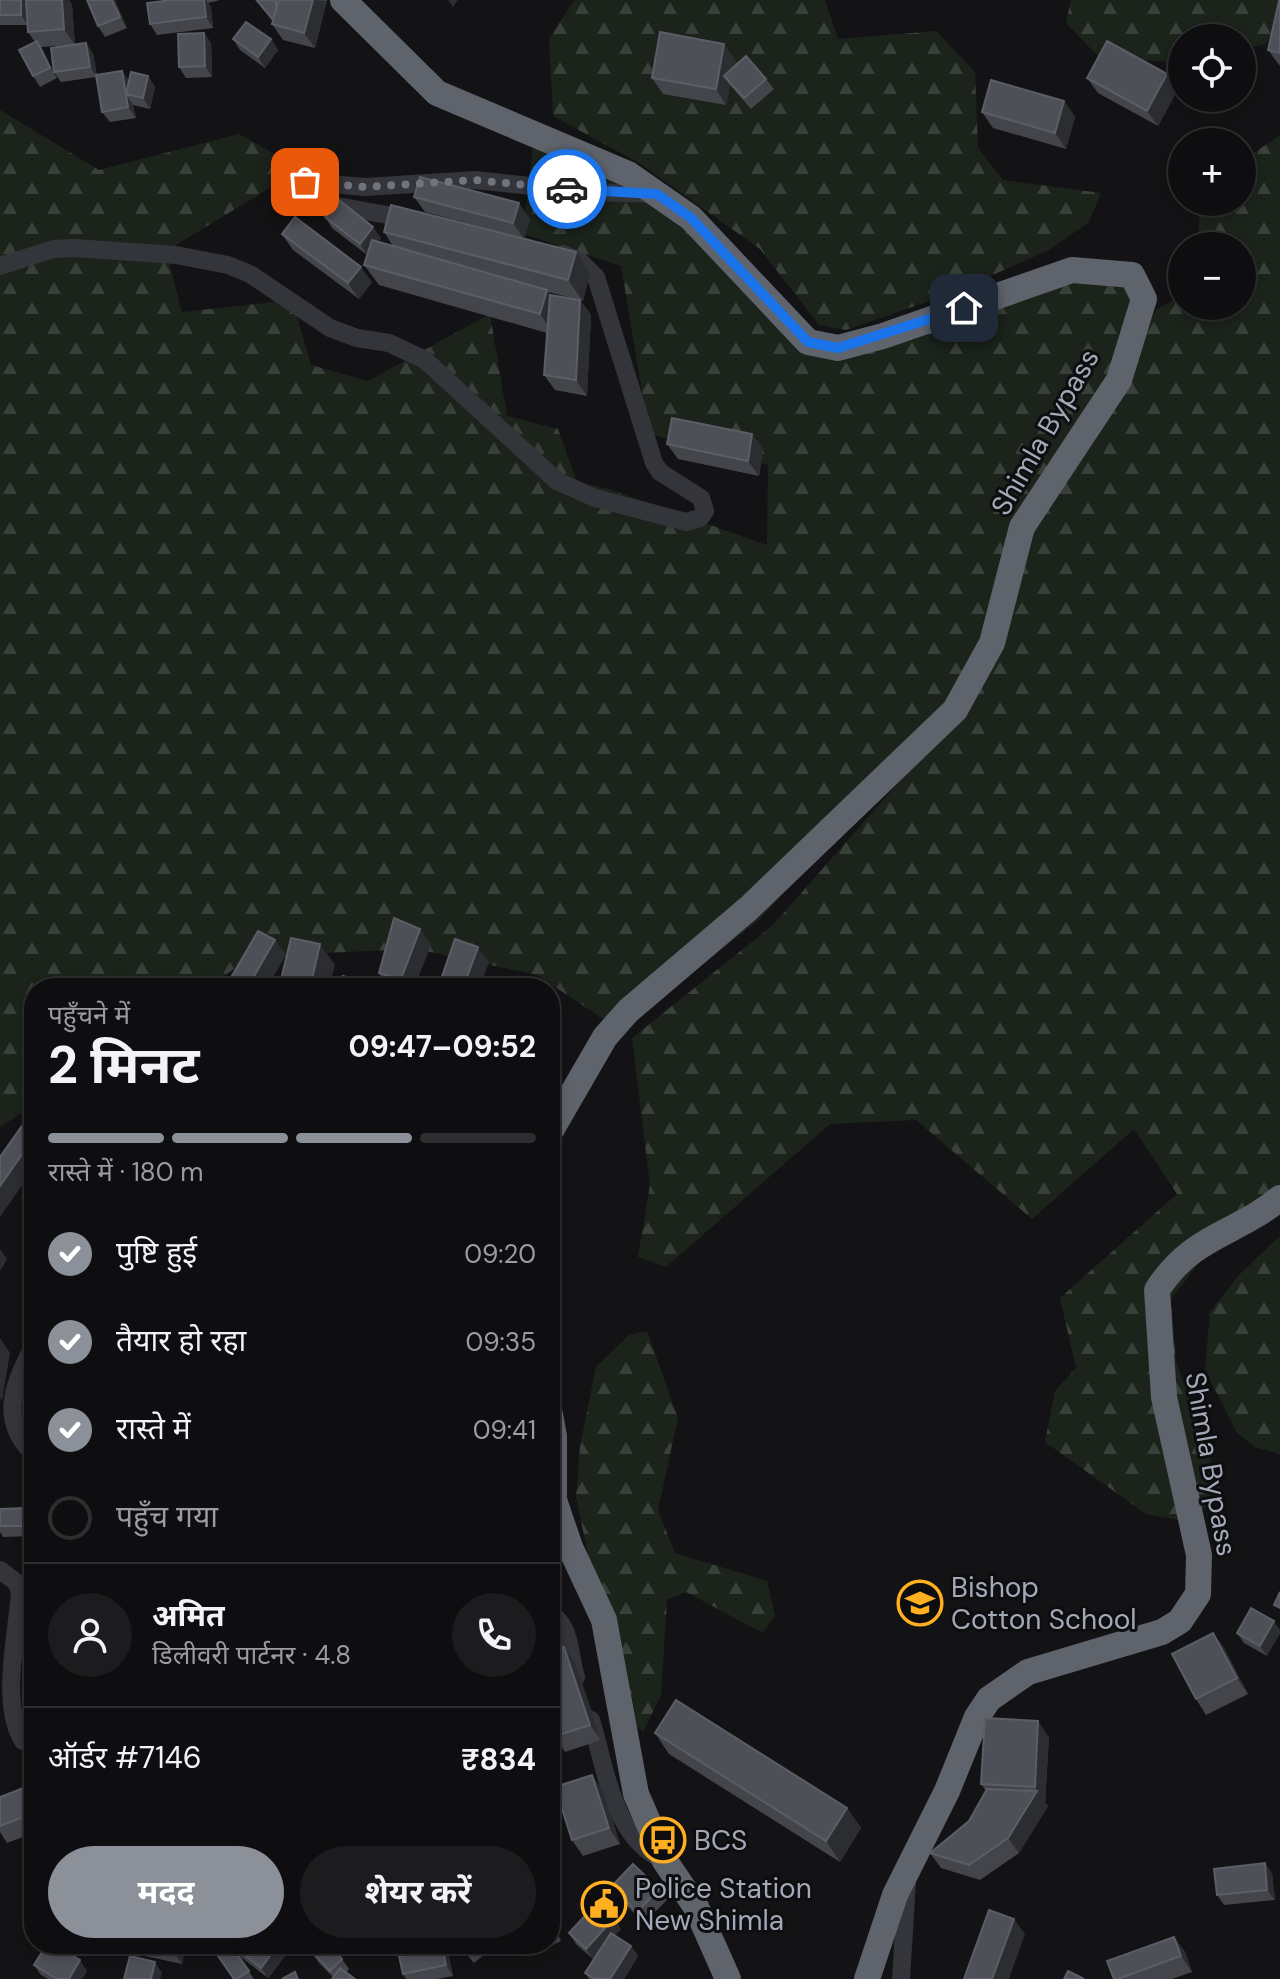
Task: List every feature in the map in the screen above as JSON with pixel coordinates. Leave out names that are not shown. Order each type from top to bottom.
[{"type":"highway","name":"Shimla Bypass","points":[[343,0],[437,93],[628,174],[691,218],[808,342],[838,348],[883,336],[1072,270],[1132,275],[1144,299],[1119,380],[1022,527],[992,643],[955,710],[749,908],[628,1011],[605,1037],[560,1115]]},
{"type":"highway","name":"Shimla Bypass","points":[[867,1979],[886,1918],[907,1869],[947,1791],[977,1717],[989,1699],[1028,1672],[1162,1632],[1191,1608],[1198,1594],[1199,1555],[1164,1397],[1157,1290],[1167,1275],[1201,1242],[1269,1207],[1280,1198]]},
{"type":"highway","points":[[560,1519],[604,1620],[636,1794],[665,1861],[696,1907],[728,1979]]},
{"type":"street","points":[[434,226],[299,199],[294,188],[305,182],[365,187],[475,180],[588,192],[657,194]]},
{"type":"street","points":[[0,266],[54,249],[74,248],[176,255],[228,265],[250,274],[330,328],[357,338],[389,343],[425,360],[557,481],[595,498],[647,514],[686,522],[700,518],[705,511],[701,498],[660,472],[654,463],[596,277],[581,262],[547,249]]},
{"type":"street","points":[[24,1369],[6,1410],[12,1436],[24,1446]]},
{"type":"street","points":[[0,1570],[17,1583],[20,1592],[7,1675],[10,1721],[24,1741]]},
{"type":"street","points":[[560,1621],[569,1637],[574,1673],[620,1814],[639,1845],[665,1861]]},
{"type":"street","points":[[901,1979],[907,1869]]},
{"type":"green space","points":[[574,0],[825,0],[838,39],[936,31],[975,72],[978,148],[1003,180],[1101,193],[1089,222],[1049,250],[950,294],[846,330],[819,325],[760,249],[639,163],[553,116],[549,39]]},
{"type":"green space","points":[[1071,0],[1280,0],[1280,23],[1265,44],[1256,46],[1256,24],[1168,24],[1168,61],[1101,59],[1066,23]]},
{"type":"green space","points":[[0,110],[99,170],[239,134],[278,156],[275,185],[166,251],[182,312],[292,300],[311,365],[368,381],[490,314],[507,416],[558,429],[577,482],[609,489],[767,545],[768,465],[649,434],[621,266],[523,234],[533,145],[627,178],[688,221],[806,346],[1074,273],[1131,281],[1141,300],[1115,379],[1018,526],[988,643],[951,708],[760,919],[620,1030],[560,990],[560,978],[542,978],[416,949],[253,956],[221,978],[24,978],[24,1111],[0,1127]]},
{"type":"green space","points":[[1280,135],[1280,1194],[1204,1257],[1171,1299],[1176,1361],[1221,1490],[1191,1522],[1146,1514],[1045,1442],[1055,1391],[1076,1368],[1060,1298],[1177,1194],[1134,1129],[1032,1219],[916,1120],[830,1124],[666,1267],[638,1257],[650,1185],[632,1038],[773,925],[960,713],[1028,529],[1126,381],[1156,310],[1168,303],[1168,320],[1256,320],[1256,232],[1199,232],[1199,216],[1256,216],[1256,151]]},
{"type":"green space","points":[[1280,1236],[1280,1454],[1255,1447],[1237,1433],[1205,1370],[1210,1312],[1239,1275]]},
{"type":"green space","points":[[647,1331],[678,1418],[658,1510],[675,1553],[767,1581],[775,1615],[763,1633],[686,1592],[667,1600],[661,1695],[643,1732],[621,1713],[576,1497],[580,1446],[596,1367],[629,1335]]},
{"type":"building","points":[[0,0],[21,0],[21,15],[0,15]]},
{"type":"building","points":[[26,0],[62,0],[64,29],[28,32]]},
{"type":"building","points":[[87,0],[112,0],[120,17],[98,26]]},
{"type":"building","points":[[204,0],[206,17],[150,24],[147,3]]},
{"type":"building","points":[[257,0],[276,0],[273,20]]},
{"type":"building","points":[[279,0],[313,0],[304,33],[272,24]]},
{"type":"building","points":[[1280,1],[1280,53],[1268,50]]},
{"type":"building","points":[[246,22],[271,39],[258,57],[233,39]]},
{"type":"building","points":[[660,32],[724,44],[716,89],[652,78]]},
{"type":"building","points":[[204,33],[205,66],[179,67],[178,34]]},
{"type":"building","points":[[37,41],[50,68],[33,76],[19,50]]},
{"type":"building","points":[[1107,41],[1167,74],[1147,111],[1087,78]]},
{"type":"building","points":[[86,43],[90,67],[54,72],[51,48]]},
{"type":"building","points":[[746,56],[766,79],[744,98],[724,76]]},
{"type":"building","points":[[122,71],[128,107],[102,112],[96,75]]},
{"type":"building","points":[[131,72],[148,76],[143,98],[126,94]]},
{"type":"building","points":[[991,80],[1064,101],[1055,133],[982,112]]},
{"type":"building","points":[[420,177],[519,203],[513,223],[414,197]]},
{"type":"building","points":[[339,200],[373,227],[360,244],[325,217]]},
{"type":"building","points":[[391,205],[576,252],[568,280],[384,232]]},
{"type":"building","points":[[295,217],[361,267],[348,283],[282,234]]},
{"type":"building","points":[[372,240],[547,290],[540,314],[364,265]]},
{"type":"building","points":[[550,295],[580,300],[576,380],[544,375]]},
{"type":"building","points":[[672,418],[752,434],[748,461],[667,444]]},
{"type":"building","points":[[394,918],[420,929],[401,978],[379,973]]},
{"type":"building","points":[[258,931],[275,940],[253,978],[231,978]]},
{"type":"building","points":[[291,938],[320,944],[312,978],[281,978]]},
{"type":"building","points":[[455,939],[478,947],[467,978],[441,978]]},
{"type":"building","points":[[24,1123],[24,1151],[0,1186],[0,1157]]},
{"type":"building","points":[[24,1508],[24,1526],[0,1526],[0,1509]]},
{"type":"building","points":[[1280,1592],[1280,1608],[1274,1605]]},
{"type":"building","points":[[1251,1608],[1274,1621],[1260,1646],[1237,1633]]},
{"type":"building","points":[[1213,1633],[1237,1678],[1196,1699],[1172,1654]]},
{"type":"building","points":[[564,1647],[590,1725],[560,1734],[560,1648]]},
{"type":"building","points":[[676,1700],[847,1808],[826,1841],[655,1733]]},
{"type":"building","points":[[985,1718],[1038,1721],[1035,1787],[981,1784]]},
{"type":"building","points":[[592,1775],[609,1828],[572,1840],[560,1803],[560,1785]]},
{"type":"building","points":[[24,1788],[24,1817],[0,1826],[0,1797]]},
{"type":"building","points":[[987,1789],[1037,1791],[1008,1838],[969,1865],[930,1853],[969,1821]]},
{"type":"building","points":[[1265,1863],[1267,1890],[1217,1895],[1214,1869]]},
{"type":"building","points":[[633,1864],[659,1889],[637,1912],[611,1887]]},
{"type":"building","points":[[597,1903],[614,1918],[586,1949],[569,1933]]},
{"type":"building","points":[[989,1910],[1014,1919],[992,1979],[964,1979]]},
{"type":"building","points":[[611,1933],[631,1946],[610,1979],[595,1979],[585,1973]]},
{"type":"building","points":[[1174,1937],[1181,1956],[1114,1979],[1107,1961]]},
{"type":"building","points":[[41,1954],[70,1954],[80,1960],[69,1979],[57,1979],[34,1965]]},
{"type":"building","points":[[217,1954],[237,1954],[249,1971],[234,1979]]},
{"type":"building","points":[[244,1954],[271,1954],[261,1968]]},
{"type":"building","points":[[314,1954],[337,1954],[342,1959],[330,1971]]},
{"type":"building","points":[[444,1954],[446,1965],[403,1974],[399,1956]]},
{"type":"building","points":[[130,1956],[155,1962],[151,1979],[124,1979]]},
{"type":"building","points":[[340,1968],[355,1979],[332,1979]]},
{"type":"building","points":[[1068,1971],[1084,1979],[1064,1979]]},
{"type":"building","points":[[295,1972],[298,1979],[282,1979]]},
{"type":"way so far","points":[[305,182],[365,187],[475,180],[567,189]]},
{"type":"place","name":"Bishop Cotton School","points":[[920,1603]]},
{"type":"place","name":"BCS","points":[[663,1840]]},
{"type":"place","name":"Police Station New Shimla","points":[[604,1904]]},
{"type":"route","points":[[567,189],[657,194],[691,218],[808,342],[838,348],[964,308]]}]
